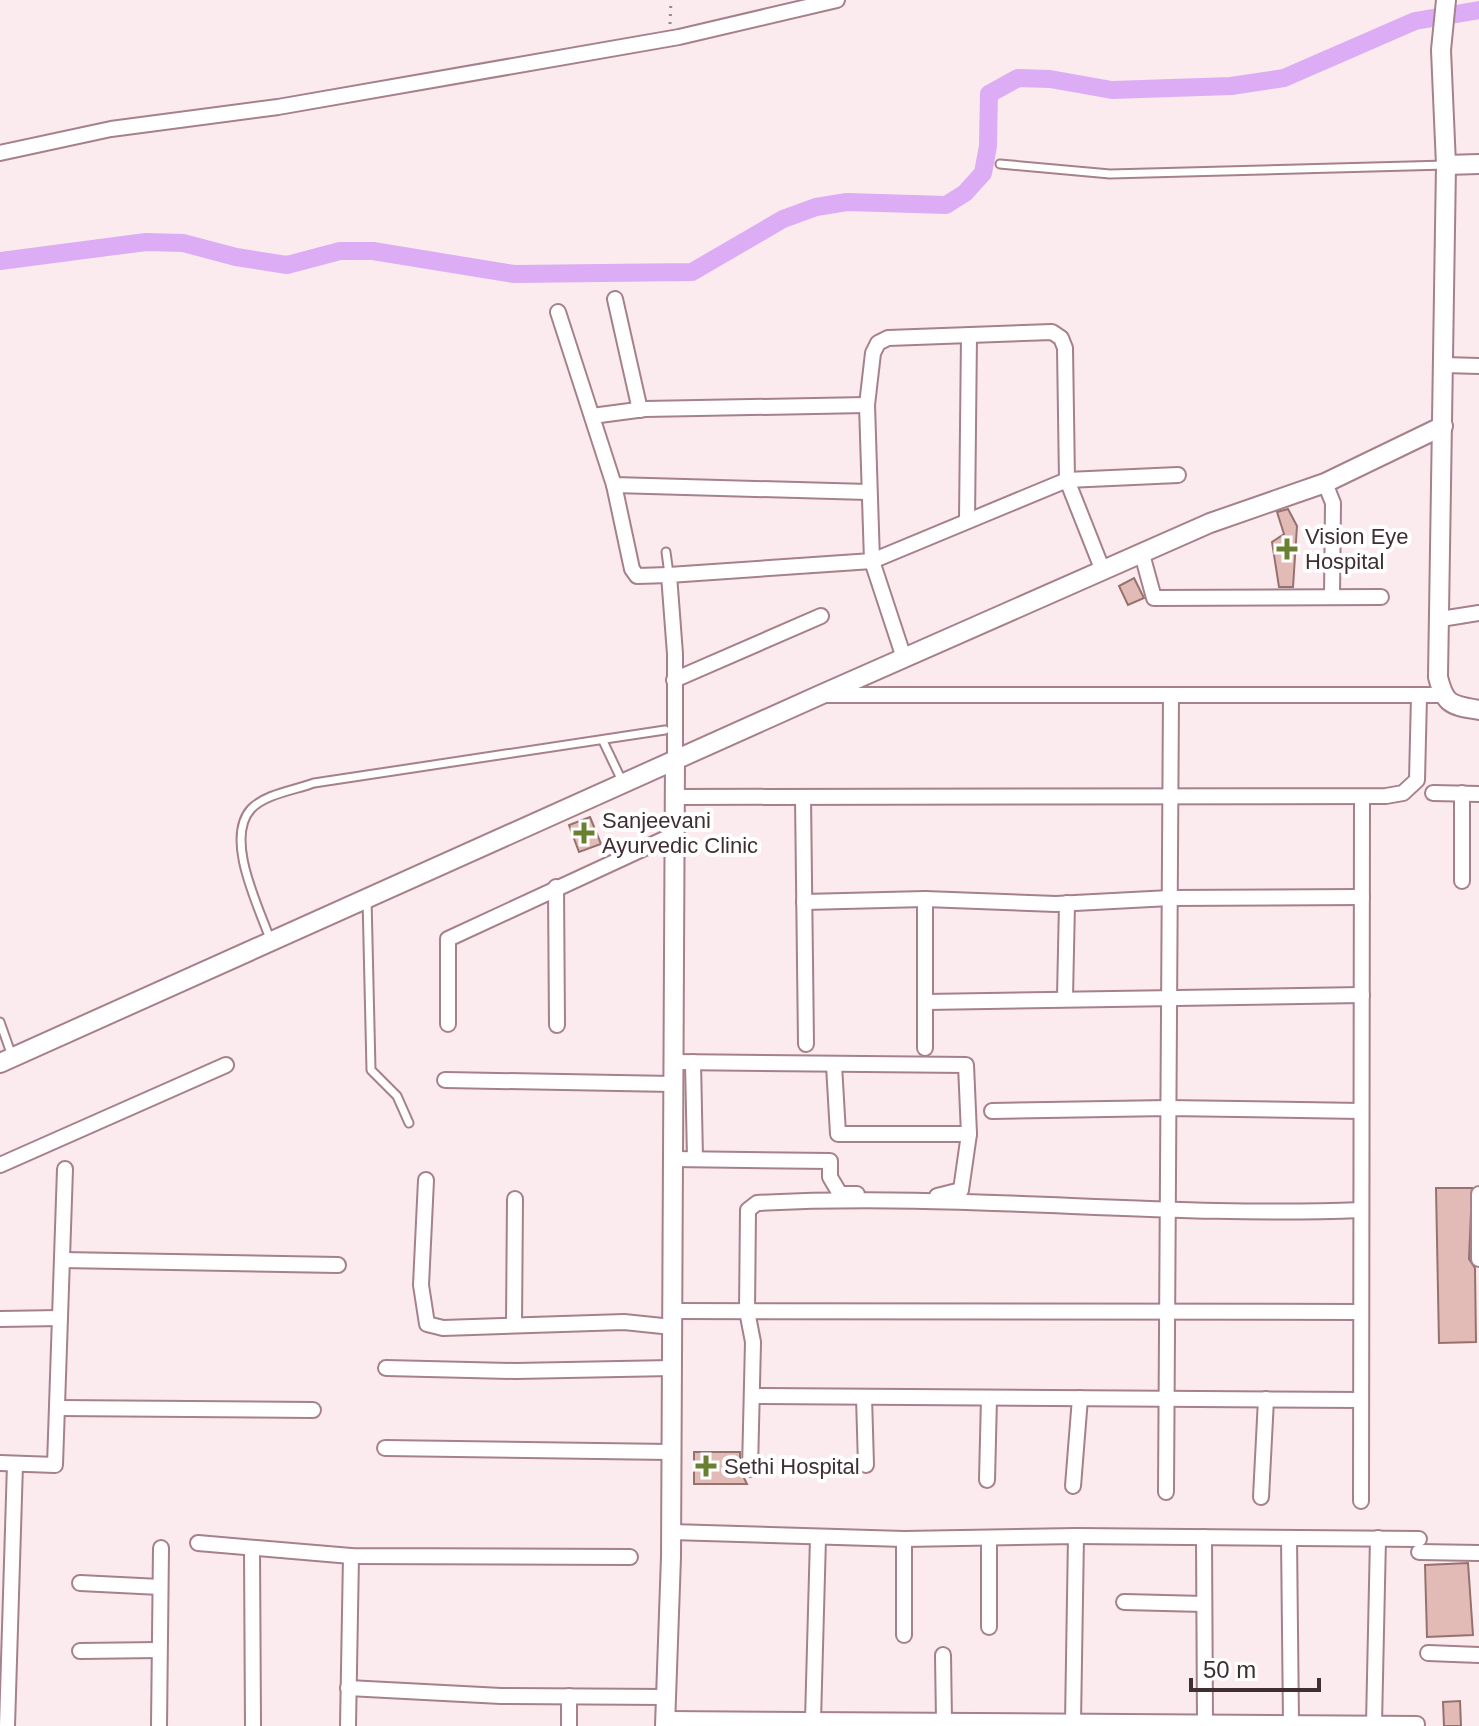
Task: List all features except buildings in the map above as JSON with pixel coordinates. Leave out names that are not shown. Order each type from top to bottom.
[{"type":"street","points":[[0,153],[111,129],[278,107],[670,38],[837,0]]},
{"type":"street","points":[[1446,0],[1441,50],[1446,165],[1438,677],[1442,695],[1451,704],[1479,710]]},
{"type":"street","points":[[1446,165],[1479,164]]},
{"type":"street","points":[[615,299],[640,410]]},
{"type":"street","points":[[558,312],[614,485],[632,569],[637,576],[646,578],[872,561],[1067,480],[1178,475]]},
{"type":"street","points":[[904,658],[872,561],[868,492],[867,405],[873,353],[878,343],[888,338],[1052,332],[1061,338],[1065,348],[1067,480],[1103,571]]},
{"type":"street","points":[[967,521],[969,335]]},
{"type":"street","points":[[1444,365],[1479,366]]},
{"type":"street","points":[[592,416],[640,410],[867,405]]},
{"type":"street","points":[[6,1060],[820,695],[1210,523],[1325,483],[1443,426]]},
{"type":"street","points":[[1325,483],[1333,503],[1332,597]]},
{"type":"street","points":[[614,485],[868,492]]},
{"type":"street","points":[[1142,554],[1154,598],[1381,597]]},
{"type":"street","points":[[669,575],[674,680],[675,834],[671,1532],[665,1723],[813,1720],[1417,1724]]},
{"type":"street","points":[[1441,619],[1479,613]]},
{"type":"street","points":[[674,680],[821,616]]},
{"type":"street","points":[[820,695],[1442,695]]},
{"type":"street","points":[[1166,1492],[1171,696]]},
{"type":"street","points":[[675,797],[1362,797],[1403,793],[1417,780],[1419,696]]},
{"type":"street","points":[[1433,793],[1479,794]]},
{"type":"street","points":[[1462,793],[1462,881]]},
{"type":"street","points":[[803,797],[806,1044]]},
{"type":"street","points":[[1361,1501],[1362,797]]},
{"type":"street","points":[[448,1024],[448,939],[675,834]]},
{"type":"street","points":[[556,887],[553,930],[557,1025]]},
{"type":"street","points":[[804,902],[925,899],[1067,903],[1170,898],[1362,897]]},
{"type":"street","points":[[925,899],[925,1048]]},
{"type":"street","points":[[1065,997],[1067,903]]},
{"type":"street","points":[[926,1002],[1065,997],[1362,995]]},
{"type":"street","points":[[673,1062],[966,1065],[969,1134],[961,1190],[945,1196],[840,1194],[830,1177],[830,1161],[838,1134],[834,1065]]},
{"type":"street","points":[[695,1062],[697,1159]]},
{"type":"street","points":[[0,1165],[226,1065]]},
{"type":"street","points":[[445,1080],[673,1084]]},
{"type":"street","points":[[992,1111],[1168,1108],[1361,1111]]},
{"type":"street","points":[[838,1134],[969,1134]]},
{"type":"street","points":[[673,1159],[830,1161]]},
{"type":"street","points":[[7,1726],[4,1655],[8,1464],[55,1465],[65,1169]]},
{"type":"street","points":[[426,1180],[421,1285],[427,1324],[443,1328],[624,1322],[747,1311],[1361,1312]]},
{"type":"street","points":[[1479,1194],[1479,1259]]},
{"type":"street","points":[[514,1325],[515,1199]]},
{"type":"street","points":[[750,1469],[753,1342],[747,1311],[748,1210],[757,1203],[893,1201],[1168,1211],[1361,1210]]},
{"type":"street","points":[[62,1260],[338,1265]]},
{"type":"street","points":[[0,1319],[60,1318]]},
{"type":"street","points":[[386,1368],[672,1368]]},
{"type":"street","points":[[752,1396],[1361,1400]]},
{"type":"street","points":[[864,1397],[866,1465]]},
{"type":"street","points":[[987,1480],[989,1398]]},
{"type":"street","points":[[1073,1486],[1080,1398]]},
{"type":"street","points":[[1261,1497],[1266,1399]]},
{"type":"street","points":[[57,1408],[313,1410]]},
{"type":"street","points":[[385,1448],[670,1452]]},
{"type":"street","points":[[671,1532],[904,1539],[1076,1536],[1378,1538],[1479,1553]]},
{"type":"street","points":[[1073,1722],[1076,1536]]},
{"type":"street","points":[[1204,1537],[1205,1723]]},
{"type":"street","points":[[813,1720],[818,1538]]},
{"type":"street","points":[[1289,1538],[1291,1723]]},
{"type":"street","points":[[1374,1724],[1378,1538]]},
{"type":"street","points":[[904,1539],[904,1635]]},
{"type":"street","points":[[989,1539],[989,1627]]},
{"type":"street","points":[[198,1543],[351,1556],[630,1557]]},
{"type":"street","points":[[159,1726],[161,1548]]},
{"type":"street","points":[[252,1548],[253,1726]]},
{"type":"street","points":[[348,1726],[351,1556]]},
{"type":"street","points":[[80,1583],[160,1587]]},
{"type":"street","points":[[1124,1602],[1204,1604]]},
{"type":"street","points":[[80,1651],[159,1650]]},
{"type":"street","points":[[1428,1653],[1479,1655]]},
{"type":"street","points":[[943,1655],[944,1721]]},
{"type":"street","points":[[348,1688],[501,1696],[666,1697]]},
{"type":"street","points":[[569,1696],[569,1726]]},
{"type":"lane","points":[[1000,164],[1110,174],[1446,165]]},
{"type":"lane","points":[[666,552],[669,575]]},
{"type":"lane","points":[[270,939],[245,870],[241,846],[244,824],[251,809],[269,798],[314,783],[665,730]]},
{"type":"lane","points":[[603,741],[623,783]]},
{"type":"lane","points":[[367,896],[371,1070],[397,1096],[409,1123]]},
{"type":"lane","points":[[0,1021],[6,1060]]},
{"type":"path","points":[[670,38],[671,0]]},
{"type":"waterway","points":[[0,261],[146,242],[183,243],[236,257],[287,265],[340,251],[373,251],[514,274],[692,272],[783,219],[816,207],[847,202],[946,205],[965,193],[983,173],[988,146],[989,94],[1018,78],[1050,79],[1112,90],[1231,86],[1284,78],[1415,21],[1479,10]]},
{"type":"place","name":"Vision Eye Hospital","points":[[1287,549]]},
{"type":"place","name":"Sanjeevani Ayurvedic Clinic","points":[[584,833]]},
{"type":"place","name":"Sethi Hospital","points":[[706,1466]]}]
